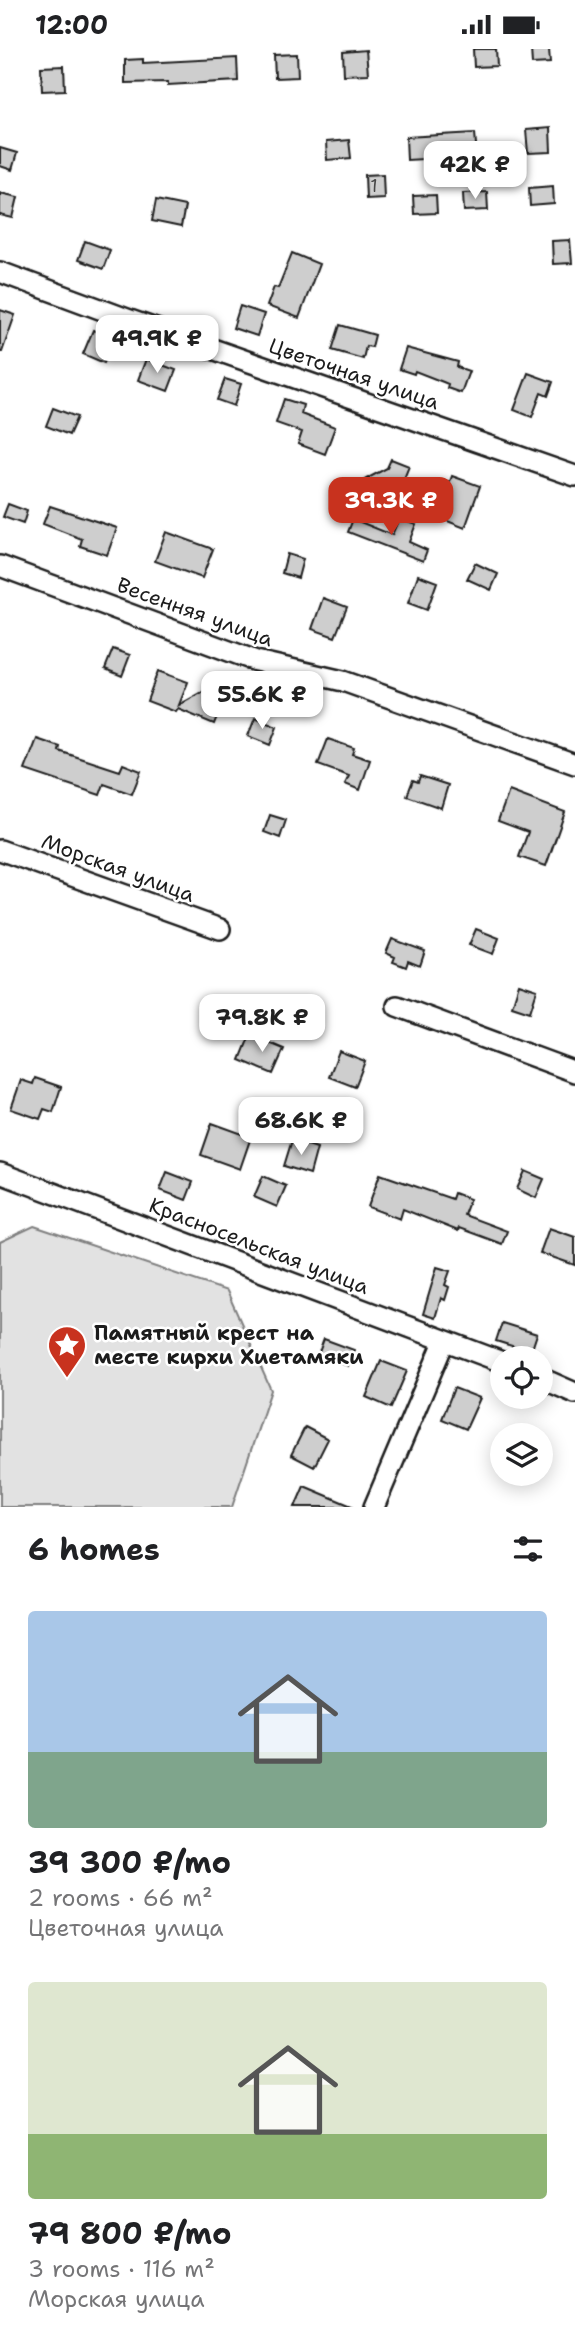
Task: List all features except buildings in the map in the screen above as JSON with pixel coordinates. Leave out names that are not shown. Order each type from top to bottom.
[{"type":"street","name":"Цветочная улица","points":[[0,272],[575,476]]},
{"type":"street","name":"Весенняя улица","points":[[0,566],[256,661],[342,681],[575,764]]},
{"type":"street","name":"Морская улица","points":[[0,850],[220,929]]},
{"type":"street","points":[[397,1006],[575,1072]]},
{"type":"street","name":"Красносельская улица","points":[[0,1173],[490,1358]]},
{"type":"street","points":[[374,1507],[444,1342]]},
{"type":"street","points":[[553,1383],[575,1393]]},
{"type":"shaded area","points":[[34,1226],[227,1291],[271,1390],[232,1507],[0,1507],[0,1242]]},
{"type":"place","name":"Памятный крест на месте кирхи Хиетамяки","points":[[67,1379]]}]
